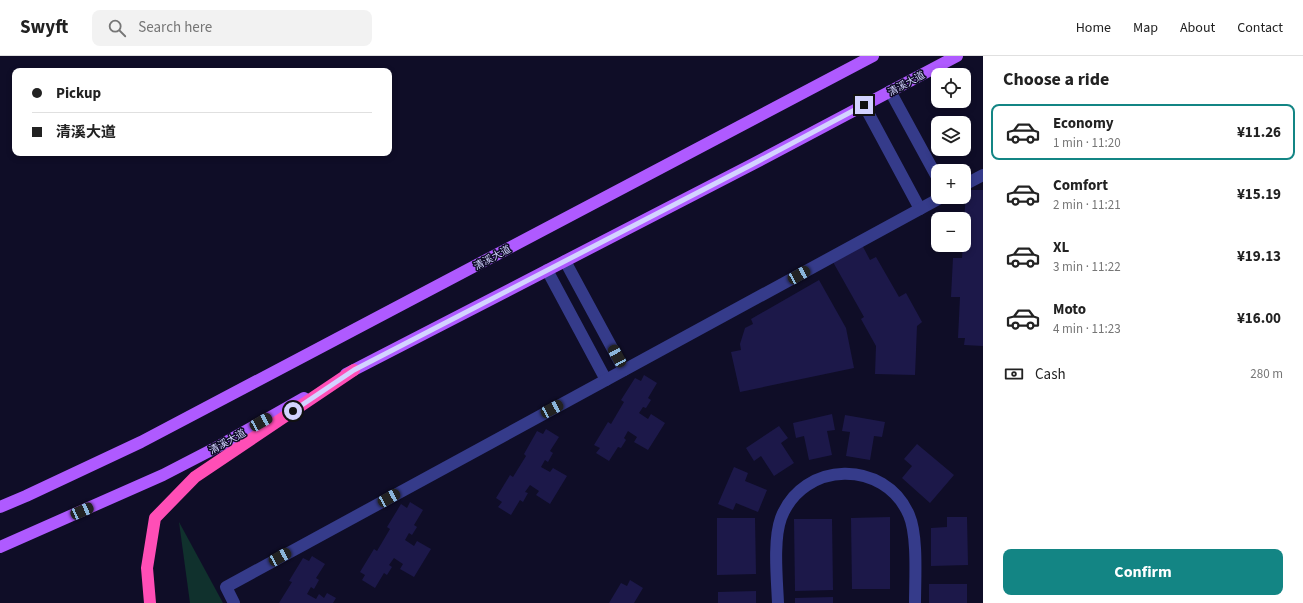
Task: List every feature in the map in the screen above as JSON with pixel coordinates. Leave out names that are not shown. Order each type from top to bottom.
[{"type":"highway","points":[[150,603],[147,568],[155,518],[195,477],[354,370]]},
{"type":"main road","name":"清溪大道","points":[[0,507],[141,442],[873,56]]},
{"type":"main road","name":"清溪大道","points":[[0,548],[163,475],[221,445],[354,370],[957,56]]},
{"type":"lane","points":[[890,91],[931,166]]},
{"type":"lane","points":[[864,105],[920,209]]},
{"type":"lane","points":[[971,181],[983,175]]},
{"type":"lane","points":[[234,603],[226,587],[931,203]]},
{"type":"lane","points":[[565,261],[624,370]]},
{"type":"lane","points":[[547,270],[606,380]]},
{"type":"lane","points":[[778,603],[777,543],[781,518],[790,502],[804,488],[814,481],[826,476],[838,474],[864,475],[876,480],[886,486],[904,505],[910,516],[915,541],[916,603]]},
{"type":"green space","points":[[179,522],[223,603],[190,603]]},
{"type":"building","points":[[971,190],[983,190],[983,346],[964,345],[965,338],[958,338],[960,297],[951,297],[953,258],[962,258],[962,252],[971,252],[971,212],[965,212],[965,204],[971,204]]},
{"type":"building","points":[[862,245],[870,260],[876,257],[899,297],[906,293],[922,322],[917,326],[915,375],[875,374],[876,346],[861,319],[864,317],[833,262]]},
{"type":"building","points":[[819,280],[846,328],[854,368],[740,392],[731,352],[741,350],[740,344],[745,328],[753,324],[751,319]]},
{"type":"building","points":[[644,375],[657,383],[648,398],[651,400],[646,408],[643,407],[639,413],[648,419],[651,414],[665,423],[648,450],[634,442],[637,437],[628,431],[624,438],[626,440],[621,448],[618,447],[609,461],[596,453],[600,448],[594,445],[608,422],[611,424],[624,402],[621,400],[635,378],[641,381]]},
{"type":"building","points":[[832,414],[835,430],[827,431],[832,455],[809,460],[804,436],[796,438],[793,423]]},
{"type":"building","points":[[845,415],[885,422],[882,437],[874,436],[870,460],[846,456],[850,432],[842,431]]},
{"type":"building","points":[[779,426],[788,438],[781,443],[794,463],[774,476],[761,456],[754,461],[746,448]]},
{"type":"building","points":[[546,429],[559,437],[550,451],[553,453],[548,462],[545,460],[541,467],[550,472],[553,468],[567,476],[550,504],[536,495],[539,491],[530,485],[525,492],[528,493],[523,502],[520,500],[511,515],[498,507],[502,502],[496,498],[510,475],[513,477],[526,456],[524,454],[537,431],[543,434]]},
{"type":"building","points":[[917,444],[954,475],[930,503],[902,478],[912,466],[904,459]]},
{"type":"building","points":[[734,467],[748,473],[745,481],[767,490],[758,512],[736,503],[733,510],[718,504]]},
{"type":"building","points":[[410,502],[423,510],[414,525],[417,527],[412,535],[409,533],[405,540],[414,546],[417,541],[431,549],[414,577],[400,569],[403,564],[394,558],[389,565],[392,567],[387,575],[384,573],[375,588],[362,580],[365,575],[360,572],[374,549],[377,551],[390,529],[387,527],[401,504],[407,508]]},
{"type":"building","points":[[890,517],[890,589],[852,589],[851,518]]},
{"type":"building","points":[[947,517],[967,517],[968,565],[931,566],[931,528],[947,527]]},
{"type":"building","points":[[717,518],[755,518],[756,574],[717,575]]},
{"type":"building","points":[[794,519],[832,519],[833,590],[795,591]]},
{"type":"building","points":[[312,556],[325,564],[316,578],[319,580],[314,589],[311,587],[307,594],[316,599],[319,594],[324,598],[327,593],[336,598],[333,603],[279,603],[292,582],[289,581],[303,558],[309,561]]},
{"type":"building","points":[[630,580],[643,588],[634,603],[609,603],[621,583],[627,586]]},
{"type":"building","points":[[929,584],[967,584],[967,603],[929,603]]},
{"type":"building","points":[[756,591],[756,603],[718,603],[718,592]]},
{"type":"building","points":[[833,597],[833,603],[795,603],[795,598]]},
{"type":"route","points":[[293,411],[354,370],[864,105]]}]
